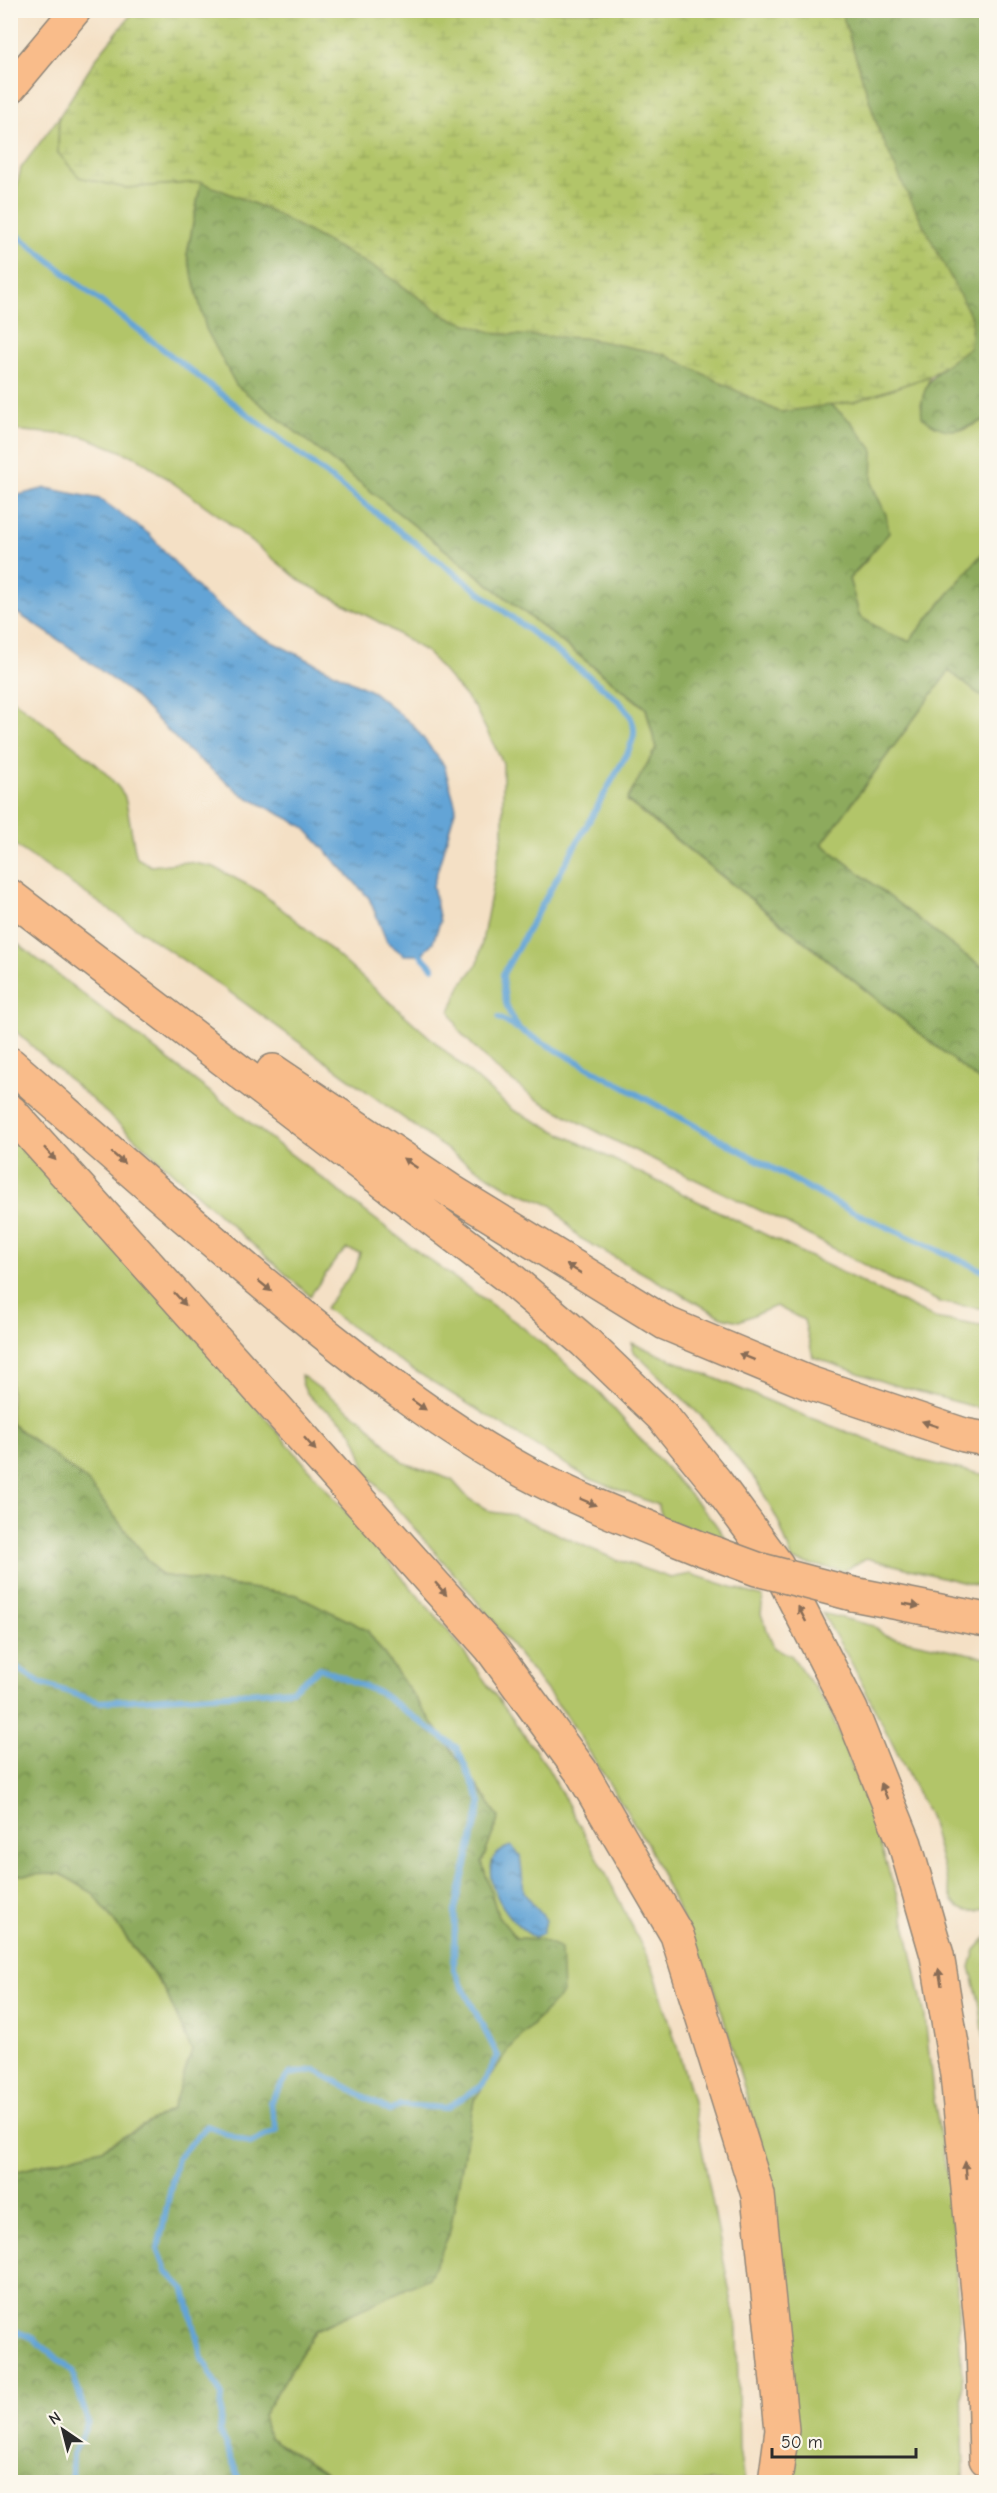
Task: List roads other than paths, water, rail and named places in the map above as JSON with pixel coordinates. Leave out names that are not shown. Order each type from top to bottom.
[{"type":"highway","points":[[10,895],[451,1191],[665,1323],[809,1383],[964,1435],[987,1439]]},
{"type":"highway","points":[[10,895],[507,1276],[585,1342],[662,1416],[777,1565],[851,1710],[905,1844],[937,1955],[957,2075],[983,2343],[987,2458]]},
{"type":"highway","points":[[10,1064],[252,1275],[367,1369],[449,1426],[525,1472],[579,1498],[757,1569],[853,1594],[987,1620]]},
{"type":"highway","points":[[10,1111],[491,1648],[581,1771],[677,1935],[758,2195],[782,2430],[775,2482]]},
{"type":"main road","points":[[10,89],[76,10]]},
{"type":"water","points":[[46,488],[100,499],[149,534],[204,595],[258,635],[373,692],[413,725],[444,765],[456,807],[433,886],[440,922],[433,942],[421,955],[404,955],[387,942],[369,898],[303,826],[243,795],[187,750],[132,694],[65,644],[11,609],[11,497]]},
{"type":"water","points":[[511,1846],[520,1855],[524,1892],[546,1920],[543,1933],[535,1937],[513,1920],[503,1907],[491,1878],[491,1864],[498,1853]]},
{"type":"waterway","points":[[10,229],[591,678],[625,709],[630,717],[634,733],[628,752],[503,974],[506,1004],[520,1030],[845,1208],[986,1272]]},
{"type":"waterway","points":[[421,955],[433,968]]},
{"type":"waterway","points":[[499,1018],[516,1028]]},
{"type":"waterway","points":[[10,1663],[41,1683],[99,1702],[292,1690],[320,1668],[380,1693],[457,1748],[481,1802],[455,1910],[454,1970],[498,2056],[482,2086],[446,2108],[400,2105],[390,2111],[315,2070],[289,2074],[270,2102],[277,2130],[250,2143],[207,2126],[177,2158],[158,2249],[166,2270],[185,2290],[202,2358],[222,2396],[220,2432],[241,2482]]},
{"type":"waterway","points":[[10,2329],[33,2338],[72,2371],[88,2422],[73,2454],[72,2482]]}]
